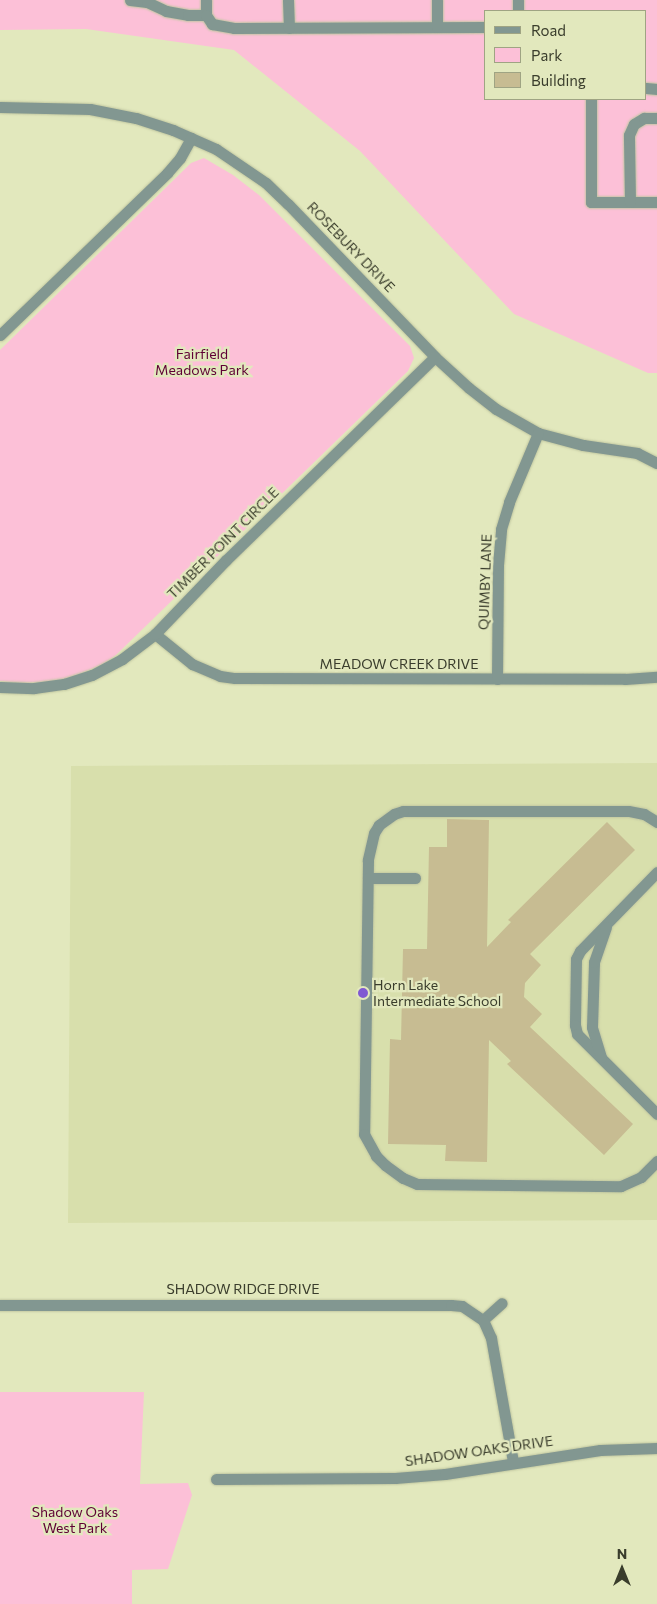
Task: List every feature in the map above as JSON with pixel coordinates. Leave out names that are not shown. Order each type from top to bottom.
[{"type":"street","points":[[130,0],[150,2],[166,10],[188,15],[206,15]]},
{"type":"street","points":[[206,0],[206,15],[212,24],[234,28],[484,27]]},
{"type":"street","points":[[288,0],[289,28]]},
{"type":"street","points":[[437,0],[437,27]]},
{"type":"street","points":[[591,100],[591,202],[657,202]]},
{"type":"street","name":"ROSEBURY DRIVE","points":[[0,107],[90,109],[143,120],[191,138],[225,154],[266,183],[435,357],[469,388],[496,409],[538,433],[583,445],[637,453],[657,463]]},
{"type":"street","points":[[630,202],[629,134],[634,124],[644,118],[657,118]]},
{"type":"street","points":[[0,334],[167,173],[180,158],[191,138]]},
{"type":"street","name":"TIMBER POINT CIRCLE","points":[[0,690],[34,688],[78,680],[122,659],[155,634],[226,560],[435,357]]},
{"type":"street","name":"QUIMBY LANE","points":[[498,679],[498,565],[501,529],[509,502],[538,433]]},
{"type":"street","name":"MEADOW CREEK DRIVE","points":[[155,634],[192,664],[220,676],[262,680],[657,677]]},
{"type":"street","points":[[657,822],[644,814],[628,810],[403,810],[386,819],[374,833],[368,860],[364,1134],[384,1166],[403,1178],[418,1184],[621,1186],[641,1177],[657,1161]]},
{"type":"street","points":[[657,872],[580,951],[576,959],[575,1025],[577,1034],[657,1114]]},
{"type":"street","points":[[368,878],[415,878]]},
{"type":"street","points":[[602,1059],[592,1026],[594,962],[608,922]]},
{"type":"street","points":[[502,1303],[483,1320],[491,1338],[513,1462]]},
{"type":"street","name":"SHADOW RIDGE DRIVE","points":[[0,1305],[451,1305],[472,1311],[483,1320]]},
{"type":"street","name":"SHADOW OAKS DRIVE","points":[[216,1479],[395,1478],[445,1474],[600,1450],[657,1448]]},
{"type":"shaded area","name":"Horn Lake Intermediate School","points":[[657,763],[657,1220],[68,1223],[71,766]]},
{"type":"green space","points":[[0,0],[657,0],[657,373],[648,373],[514,314],[360,151],[234,50],[86,29],[0,30]]},
{"type":"green space","name":"Fairfield Meadows Park","points":[[204,158],[233,175],[259,195],[410,346],[414,358],[408,371],[116,655],[103,664],[70,678],[50,682],[18,683],[0,681],[0,350],[191,163]]},
{"type":"green space","name":"Shadow Oaks West Park","points":[[0,1392],[144,1392],[140,1484],[188,1483],[192,1495],[168,1569],[132,1570],[132,1604],[0,1604]]},
{"type":"building","points":[[447,819],[489,820],[487,947],[511,922],[508,920],[607,822],[635,850],[530,954],[541,965],[525,983],[524,997],[542,1014],[530,1027],[633,1124],[604,1155],[507,1064],[511,1061],[489,1040],[487,1162],[445,1161],[446,1145],[388,1144],[390,1039],[401,1040],[403,949],[427,949],[429,847],[447,847]]},
{"type":"place","name":"Horn Lake Intermediate School","points":[[363,993]]}]
